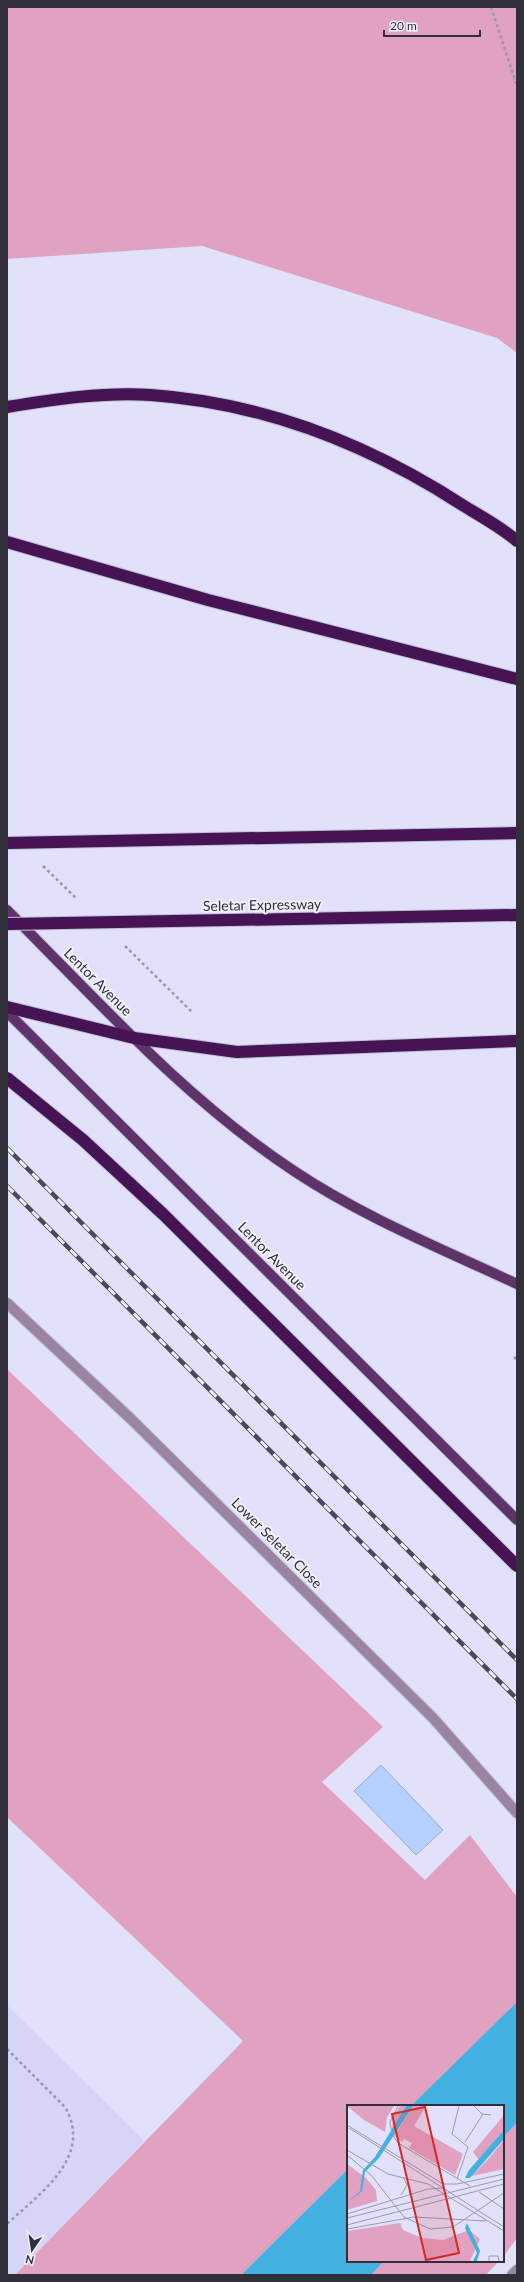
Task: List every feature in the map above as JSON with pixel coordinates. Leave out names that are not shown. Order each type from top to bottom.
[{"type":"highway","points":[[7,407],[76,396],[151,395],[214,404],[277,417],[358,447],[439,489],[517,541]]},
{"type":"highway","points":[[7,542],[208,600],[517,679]]},
{"type":"highway","points":[[7,843],[517,834]]},
{"type":"highway","name":"Seletar Expressway","points":[[7,924],[517,915]]},
{"type":"highway","points":[[7,1007],[134,1038],[237,1052],[517,1041]]},
{"type":"highway","points":[[7,1078],[83,1140],[164,1216],[517,1566]]},
{"type":"main road","name":"Lentor Avenue","points":[[7,910],[134,1038],[222,1119],[295,1172],[348,1203],[517,1284]]},
{"type":"main road","name":"Lentor Avenue","points":[[7,1012],[517,1520]]},
{"type":"lane","name":"Lower Seletar Close","points":[[7,1303],[131,1419],[428,1712],[517,1813]]},
{"type":"lane","points":[[512,2275],[517,2270]]},
{"type":"path","points":[[491,7],[517,86]]},
{"type":"path","points":[[514,1357],[517,1360]]},
{"type":"path","points":[[7,2049],[65,2107],[72,2119],[73,2126],[72,2150],[67,2163],[60,2173],[7,2224]]},
{"type":"shaded area","points":[[7,7],[517,7],[517,353],[497,338],[202,246],[7,259]]},
{"type":"shaded area","points":[[7,1369],[383,1727],[322,1782],[425,1880],[470,1835],[517,1897],[517,2002],[413,2105],[347,2105],[347,2170],[241,2275],[15,2275],[243,2041],[7,1817]]},
{"type":"shaded area","points":[[7,2005],[144,2141],[15,2275],[7,2275]]},
{"type":"shaded area","points":[[517,2123],[517,2238],[504,2256],[504,2136]]},
{"type":"shaded area","points":[[383,2262],[498,2262],[486,2275],[371,2275]]},
{"type":"water","points":[[517,2002],[517,2123],[504,2136],[504,2105],[412,2105]]},
{"type":"water","points":[[347,2170],[347,2262],[383,2262],[371,2275],[241,2275]]},
{"type":"building","points":[[381,1765],[443,1830],[416,1855],[354,1791]]},
{"type":"railway","points":[[7,1148],[517,1660]]},
{"type":"railway","points":[[7,1186],[517,1699]]}]
